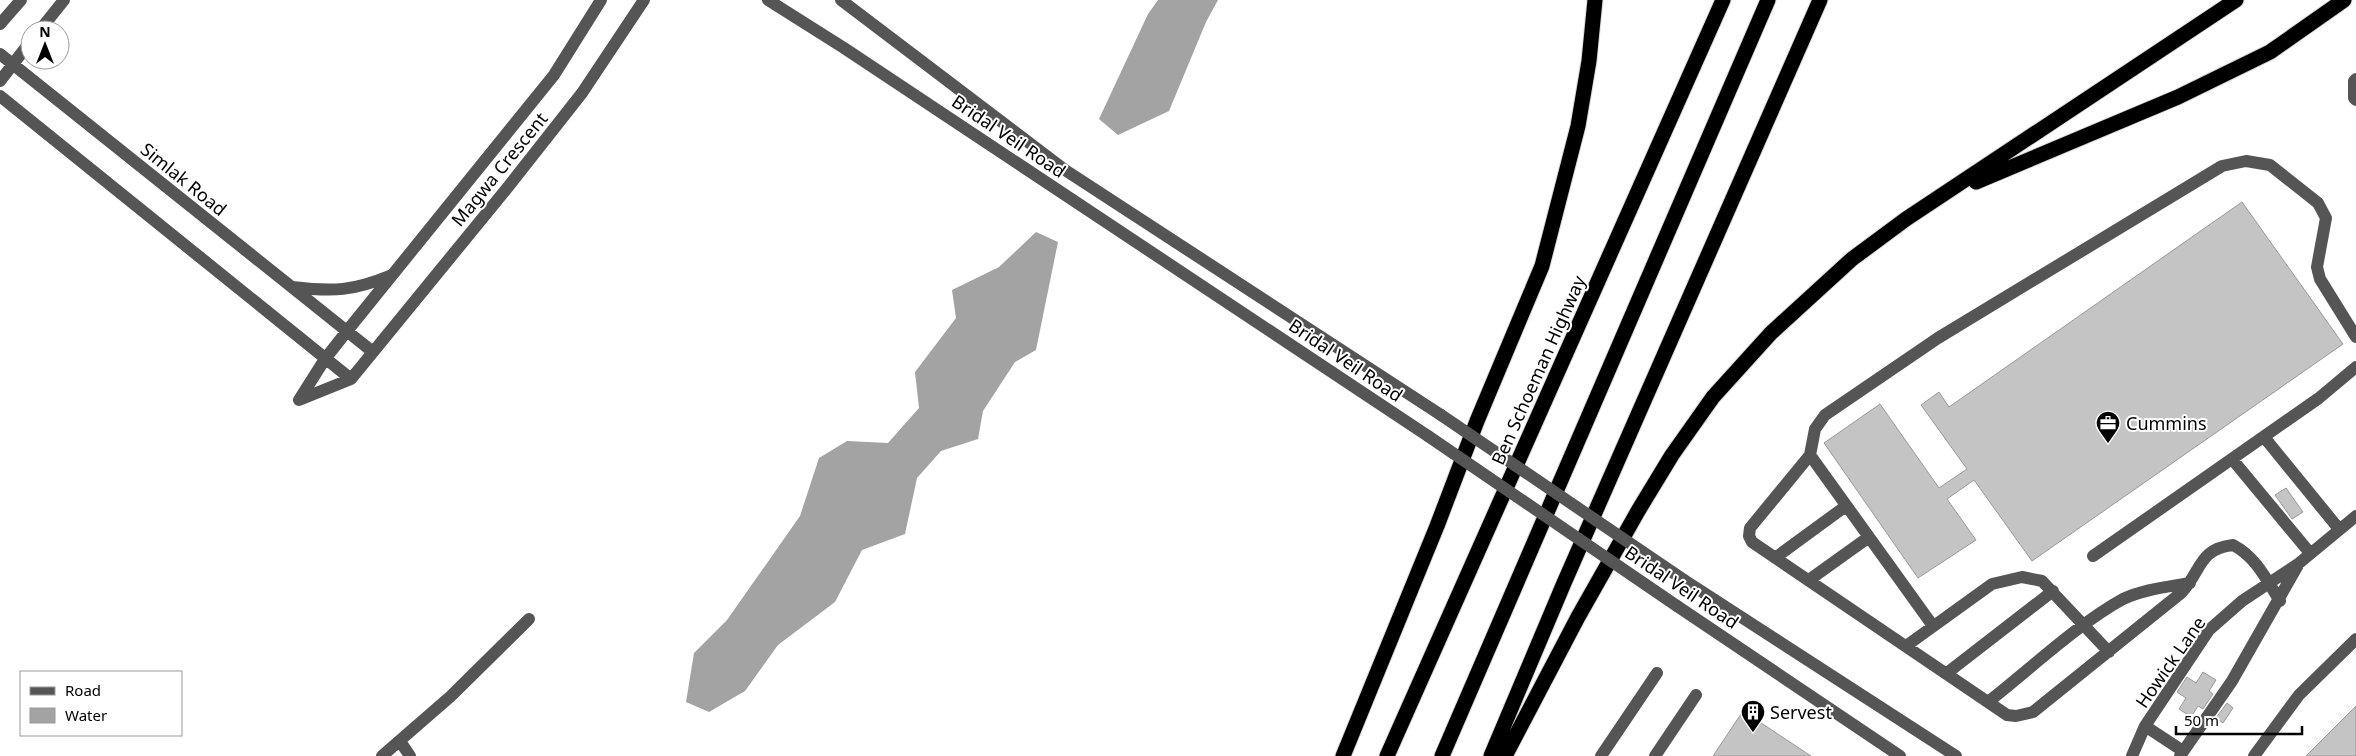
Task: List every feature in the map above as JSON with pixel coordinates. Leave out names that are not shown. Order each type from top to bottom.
[{"type":"highway","points":[[1591,0],[1592,22]]},
{"type":"highway","points":[[1343,756],[1437,526],[1477,421],[1542,266],[1578,126],[1589,61],[1596,0]]},
{"type":"highway","name":"Ben Schoeman Highway","points":[[1387,756],[1723,0]]},
{"type":"highway","points":[[1442,756],[1768,0]]},
{"type":"highway","points":[[1491,756],[1568,574],[1820,0]]},
{"type":"highway","points":[[1505,756],[1550,669],[1638,510],[1713,397],[1778,327],[1852,259],[1906,219],[2236,0]]},
{"type":"highway","points":[[1906,219],[1992,174],[2169,100],[2270,52],[2344,0]]},
{"type":"street","points":[[0,24],[21,0]]},
{"type":"street","points":[[48,20],[64,0]]},
{"type":"street","name":"Magwa Crescent","points":[[601,0],[554,75],[324,360],[298,400],[351,379],[582,93],[644,0]]},
{"type":"street","name":"Bridal Veil Road","points":[[768,0],[861,59],[1428,436],[1900,756]]},
{"type":"street","name":"Bridal Veil Road","points":[[841,0],[1064,170],[1441,415],[1684,580],[1956,756]]},
{"type":"street","name":"Simlak Road","points":[[0,54],[372,352]]},
{"type":"street","points":[[0,81],[20,55]]},
{"type":"street","points":[[2356,79],[2354,81],[2354,98],[2356,100]]},
{"type":"street","points":[[0,96],[74,153],[324,360],[351,379]]},
{"type":"street","points":[[2280,601],[2246,552],[2233,545],[2222,546],[2206,554],[2190,583],[2109,652],[2033,712],[2016,716],[2007,715],[1752,542],[1749,536],[1750,528],[1810,455],[1815,429],[1825,415],[1938,338],[2222,166],[2246,161],[2270,165],[2318,203],[2326,218],[2317,267],[2320,280],[2356,337]]},
{"type":"street","points":[[292,287],[342,291],[372,283],[394,274]]},
{"type":"street","points":[[2093,556],[2319,398],[2356,367]]},
{"type":"street","points":[[2264,437],[2339,529]]},
{"type":"street","points":[[1810,455],[1933,626]]},
{"type":"street","points":[[2232,459],[2310,553]]},
{"type":"street","points":[[1775,558],[1846,506]]},
{"type":"street","name":"Howick Lane","points":[[2132,756],[2145,726],[2210,630],[2242,602],[2298,564],[2356,516]]},
{"type":"street","points":[[1809,580],[1869,537]]},
{"type":"street","name":"Howick Lane","points":[[2181,754],[2232,681],[2280,601],[2298,564]]},
{"type":"street","points":[[1906,646],[1992,584],[2022,577],[2042,581],[2109,652]]},
{"type":"street","points":[[1988,702],[2085,625],[2124,599],[2143,592],[2190,583]]},
{"type":"street","points":[[1947,673],[2053,591]]},
{"type":"street","points":[[382,756],[451,696],[529,619]]},
{"type":"street","points":[[2254,756],[2299,695],[2356,639]]},
{"type":"street","points":[[1601,756],[1657,673]]},
{"type":"street","points":[[1655,756],[1696,695]]},
{"type":"street","points":[[1855,726],[1894,756]]},
{"type":"street","points":[[2145,726],[2181,754]]},
{"type":"street","points":[[400,741],[410,756]]},
{"type":"water","points":[[1158,0],[1218,0],[1206,22],[1169,111],[1118,135],[1099,119],[1148,14]]},
{"type":"water","points":[[1036,232],[1058,242],[1036,350],[1015,362],[983,411],[978,439],[941,451],[917,478],[905,534],[862,550],[835,602],[778,645],[745,691],[709,712],[686,702],[694,653],[727,620],[800,516],[819,458],[847,441],[888,443],[919,408],[915,372],[956,318],[952,290],[999,267]]},
{"type":"building","points":[[2242,202],[2343,344],[2032,561],[1974,480],[1947,499],[1976,540],[1918,578],[1824,443],[1880,404],[1939,488],[1967,469],[1921,405],[1939,392],[1949,407]]},
{"type":"building","points":[[2286,488],[2303,512],[2292,519],[2275,495]]},
{"type":"building","points":[[2203,672],[2216,680],[2209,691],[2213,694],[2203,709],[2198,706],[2191,717],[2179,709],[2186,698],[2177,692],[2187,677],[2196,683]]},
{"type":"building","points":[[2227,703],[2233,708],[2223,723],[2216,718]]},
{"type":"building","points":[[2356,706],[2356,756],[2306,756]]},
{"type":"building","name":"Servest","points":[[1743,711],[1811,756],[1713,756]]},
{"type":"place","name":"Cummins","points":[[2108,444]]},
{"type":"place","name":"Servest","points":[[1753,733]]}]
